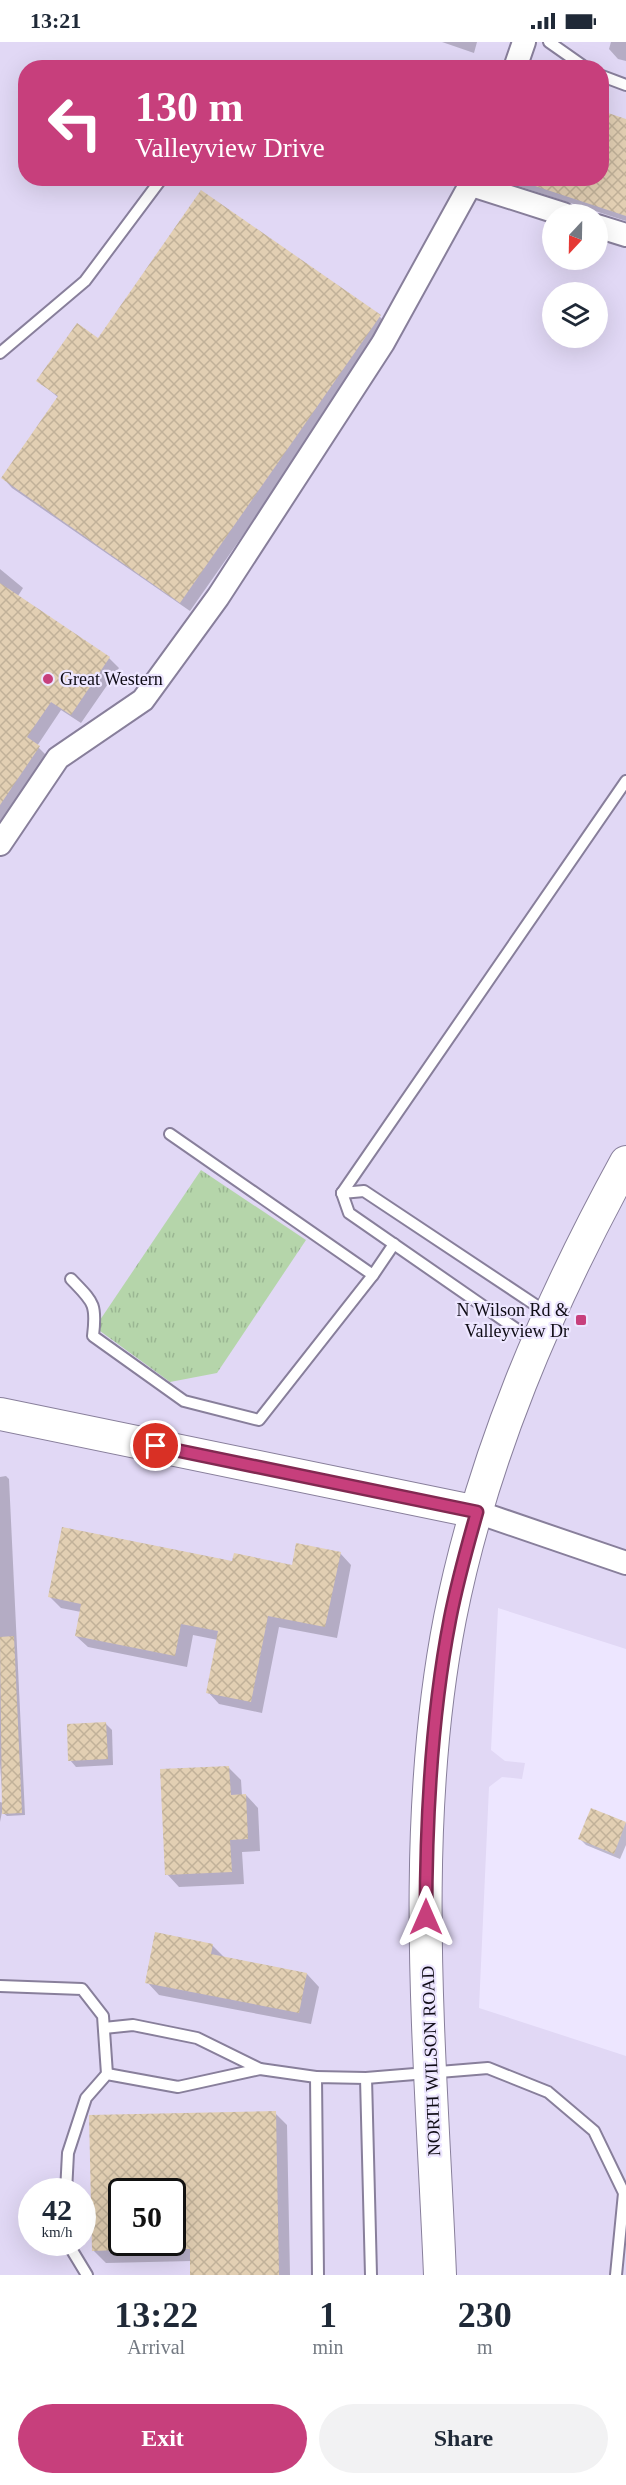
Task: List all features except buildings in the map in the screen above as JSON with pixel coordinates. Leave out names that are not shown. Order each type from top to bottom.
[{"type":"main road","name":"NORTH WILSON ROAD","points":[[440,2275],[427,1968],[426,1854],[431,1760],[450,1618],[477,1512],[511,1407],[549,1314],[587,1233],[626,1162]]},
{"type":"main road","points":[[0,1414],[477,1512]]},
{"type":"street","points":[[518,60],[524,42]]},
{"type":"street","points":[[0,844],[58,758],[143,700],[218,597],[383,343],[471,186]]},
{"type":"street","points":[[484,186],[542,207]]},
{"type":"street","points":[[608,229],[626,235]]},
{"type":"street","points":[[477,1512],[626,1563]]},
{"type":"lane","points":[[549,42],[575,60]]},
{"type":"lane","points":[[609,79],[626,85]]},
{"type":"lane","points":[[0,353],[85,281],[156,186]]},
{"type":"lane","points":[[342,1192],[626,781]]},
{"type":"lane","points":[[170,1134],[374,1275]]},
{"type":"lane","points":[[342,1192],[364,1191],[549,1314]]},
{"type":"lane","points":[[342,1192],[349,1213],[537,1343]]},
{"type":"lane","points":[[71,1279],[92,1301],[95,1314],[93,1336],[184,1401],[258,1420],[374,1275],[394,1244]]},
{"type":"lane","points":[[0,1986],[82,1989],[103,2016],[107,2074],[86,2098],[69,2154],[67,2178]]},
{"type":"lane","points":[[104,2028],[133,2025],[197,2038],[260,2069],[316,2077],[366,2078],[488,2068],[548,2092],[594,2131],[624,2193],[616,2275]]},
{"type":"lane","points":[[107,2074],[178,2087],[260,2069]]},
{"type":"lane","points":[[316,2077],[318,2275]]},
{"type":"lane","points":[[366,2078],[370,2275]]},
{"type":"lane","points":[[75,2256],[87,2275]]},
{"type":"shaded area","points":[[0,42],[626,42],[626,1649],[498,1608],[491,1750],[505,1761],[525,1763],[522,1779],[502,1777],[489,1787],[479,2008],[626,2056],[626,2275],[0,2275]]},
{"type":"green space","points":[[201,1170],[306,1240],[217,1373],[170,1382],[100,1331],[100,1320]]},
{"type":"place","name":"Great Western","points":[[48,679]]},
{"type":"place","name":"N Wilson Rd & Valleyview Dr","points":[[581,1320]]},
{"type":"route","points":[[156,1446],[477,1512],[450,1618],[436,1716],[431,1760],[426,1854],[426,1917]]}]
